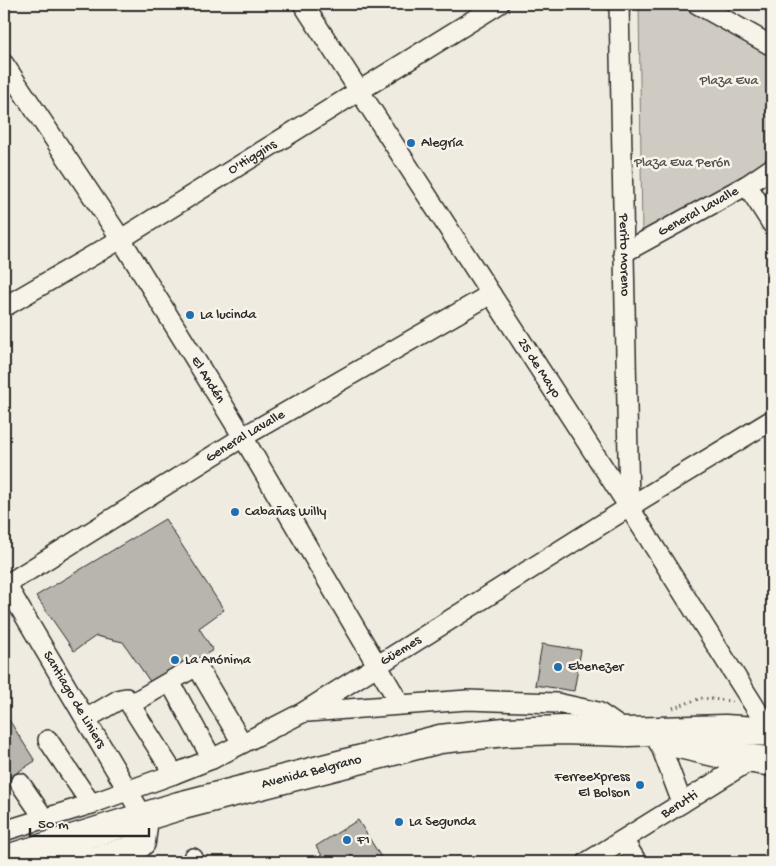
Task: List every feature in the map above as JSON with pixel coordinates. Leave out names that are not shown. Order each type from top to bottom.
[{"type":"highway","name":"Avenida Belgrano","points":[[12,858],[298,774],[440,739],[505,732],[563,730],[627,732],[725,729],[768,744]]},
{"type":"highway","name":"Avenida Belgrano","points":[[627,732],[658,739],[768,744]]},
{"type":"street","name":"25 de Mayo","points":[[303,4],[629,507],[768,744]]},
{"type":"street","name":"O'Higgins","points":[[4,307],[121,239],[499,4]]},
{"type":"street","name":"Perito Moreno","points":[[620,4],[629,507]]},
{"type":"street","points":[[697,4],[772,46]]},
{"type":"street","name":"El Andén","points":[[4,64],[121,239],[243,437],[400,704]]},
{"type":"street","name":"General Lavalle","points":[[623,253],[747,185],[772,168]]},
{"type":"street","points":[[747,185],[772,224]]},
{"type":"street","name":"General Lavalle","points":[[5,584],[243,437],[491,294]]},
{"type":"street","name":"Güemes","points":[[4,831],[92,804],[174,774],[212,758],[302,713],[378,667],[629,507],[772,420]]},
{"type":"street","name":"Santiago de Liniers","points":[[5,584],[144,818]]},
{"type":"street","points":[[131,704],[193,668],[198,668],[242,743]]},
{"type":"street","points":[[170,682],[212,758]]},
{"type":"street","points":[[86,719],[120,699],[126,698],[174,774]]},
{"type":"street","points":[[302,713],[467,700],[557,703],[598,712],[627,732]]},
{"type":"street","points":[[658,739],[682,803]]},
{"type":"street","points":[[48,740],[92,804]]},
{"type":"street","name":"Berutti","points":[[587,862],[682,803],[768,744]]},
{"type":"street","points":[[20,783],[44,818]]},
{"type":"street","points":[[623,840],[637,862]]},
{"type":"green space","points":[[639,4],[680,4],[772,54],[772,158],[642,237]]},
{"type":"building","points":[[165,519],[224,610],[199,628],[213,650],[153,686],[123,642],[96,636],[74,651],[36,596]]},
{"type":"building","name":"Ebenezer","points":[[542,644],[581,650],[574,691],[535,685]]},
{"type":"building","points":[[4,712],[35,761],[4,781]]},
{"type":"building","points":[[358,820],[384,862],[326,862],[316,846]]},
{"type":"place","name":"Alegría","points":[[411,143]]},
{"type":"place","name":"La lucinda","points":[[190,315]]},
{"type":"place","name":"Cabañas Willy","points":[[235,512]]},
{"type":"place","name":"La Anónima","points":[[175,660]]},
{"type":"place","name":"Ebenezer","points":[[558,667]]},
{"type":"place","name":"Ferreexpress El Bolson","points":[[640,785]]},
{"type":"place","name":"La Segunda","points":[[399,822]]},
{"type":"place","name":"F1","points":[[347,840]]},
{"type":"park label","name":"Plaza Eva","points":[[729,81]]},
{"type":"park label","name":"Plaza Eva Perón","points":[[682,163]]}]
